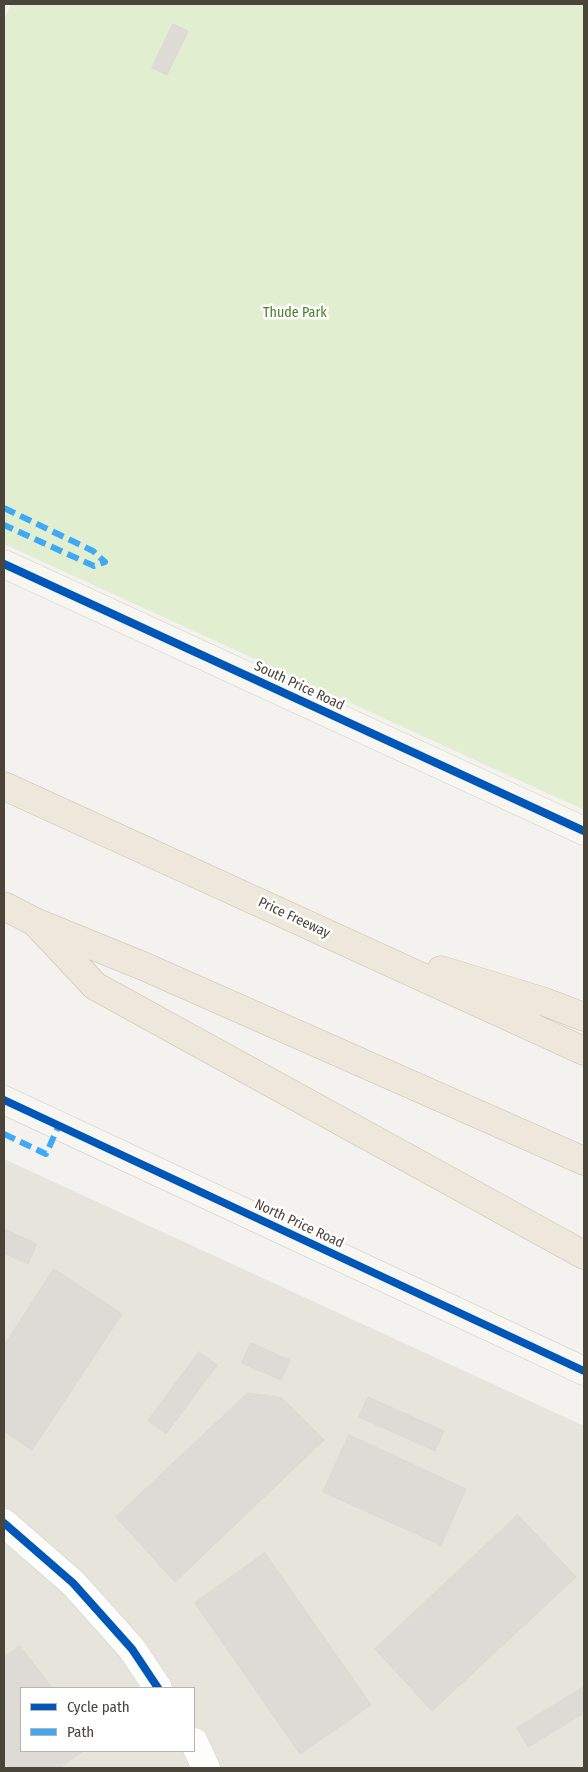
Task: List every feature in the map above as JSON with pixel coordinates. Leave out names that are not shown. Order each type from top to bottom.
[{"type":"highway","name":"Price Freeway","points":[[4,786],[584,1051]]},
{"type":"highway","points":[[4,906],[35,922],[143,966],[584,1161]]},
{"type":"highway","points":[[35,922],[95,986],[584,1255]]},
{"type":"highway","points":[[337,938],[545,1002],[584,1017]]},
{"type":"main road","name":"South Price Road","points":[[4,564],[584,832]]},
{"type":"main road","name":"North Price Road","points":[[4,1100],[584,1371]]},
{"type":"street","points":[[4,1524],[73,1582],[132,1649],[157,1687]]},
{"type":"street","points":[[195,1744],[206,1768]]},
{"type":"shaded area","points":[[4,1159],[584,1426],[584,1768],[4,1768]]},
{"type":"green space","name":"Thude Park","points":[[11,4],[584,4],[584,810],[4,544],[4,20]]},
{"type":"building","points":[[173,24],[188,31],[167,75],[152,68]]},
{"type":"building","points":[[4,1229],[37,1244],[28,1264],[4,1253]]},
{"type":"building","points":[[54,1269],[122,1314],[32,1450],[4,1431],[4,1346]]},
{"type":"building","points":[[251,1343],[290,1360],[281,1380],[242,1363]]},
{"type":"building","points":[[199,1352],[217,1365],[166,1434],[148,1421]]},
{"type":"building","points":[[248,1393],[282,1398],[324,1440],[175,1582],[116,1517]]},
{"type":"building","points":[[368,1397],[444,1431],[435,1451],[359,1417]]},
{"type":"building","points":[[349,1435],[466,1489],[441,1545],[323,1492]]},
{"type":"building","points":[[518,1515],[576,1577],[432,1711],[375,1649]]},
{"type":"building","points":[[265,1553],[371,1705],[300,1754],[195,1603]]},
{"type":"building","points":[[20,1646],[51,1687],[20,1687],[20,1752],[82,1752],[59,1768],[10,1768],[4,1760],[4,1658]]},
{"type":"building","points":[[584,1687],[584,1713],[528,1747],[517,1728]]},
{"type":"marked path","points":[[4,508],[93,551],[105,562],[94,566],[4,525]]},
{"type":"marked path","points":[[4,1134],[46,1154],[59,1125]]},
{"type":"cycle path","points":[[4,564],[584,831]]},
{"type":"cycle path","points":[[4,1100],[584,1371]]},
{"type":"cycle path","points":[[4,1523],[73,1583],[132,1649],[157,1687]]}]
